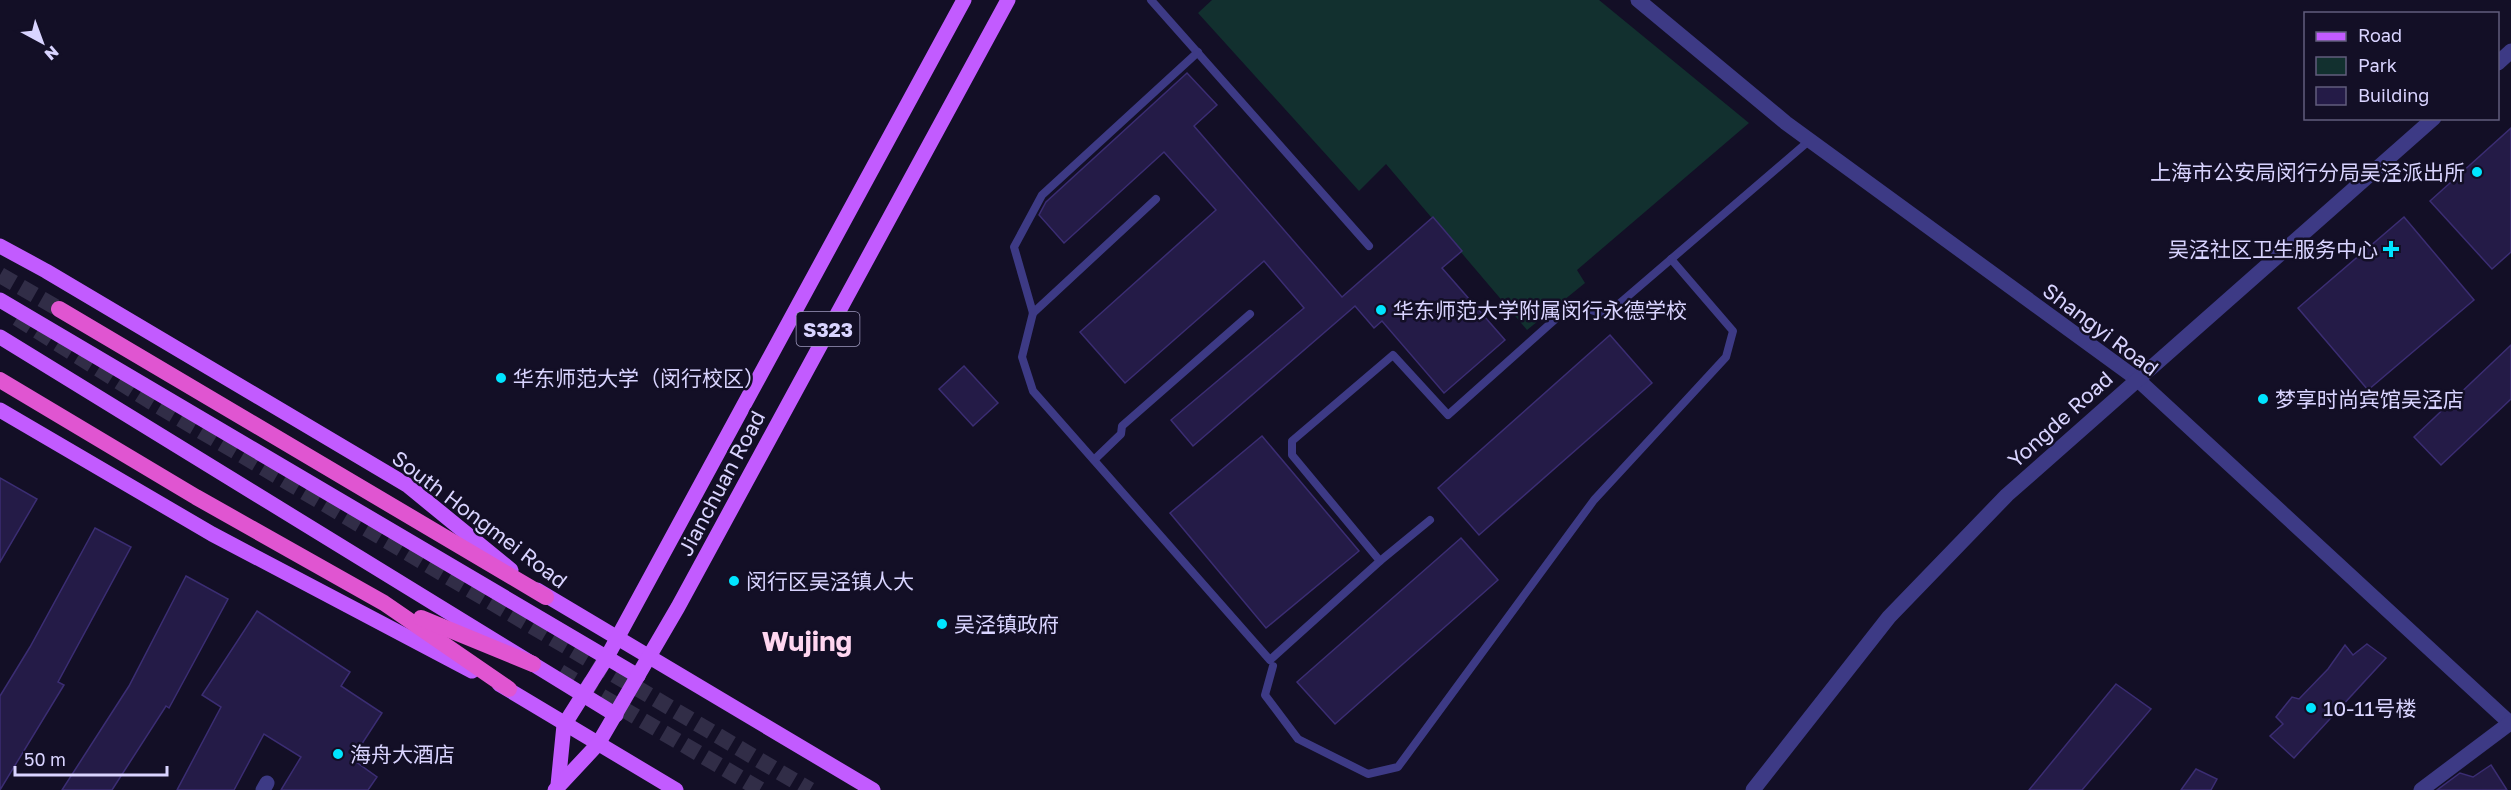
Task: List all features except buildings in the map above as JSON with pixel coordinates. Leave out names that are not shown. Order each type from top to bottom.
[{"type":"highway","points":[[59,309],[546,597]]},
{"type":"highway","points":[[0,380],[196,497],[384,603],[509,689]]},
{"type":"highway","points":[[384,603],[533,664]]},
{"type":"main road","name":"Jianchuan Road","points":[[556,788],[564,725],[606,657],[964,0]]},
{"type":"main road","name":"Jianchuan Road","points":[[556,788],[598,744],[616,715],[1008,0]]},
{"type":"main road","name":"South Hongmei Road","points":[[0,246],[407,485],[546,597],[873,790]]},
{"type":"main road","name":"South Hongmei Road","points":[[0,300],[171,403],[638,676]]},
{"type":"main road","points":[[0,337],[616,715]]},
{"type":"main road","points":[[0,410],[212,534],[509,689],[564,725],[676,790]]},
{"type":"street","name":"Shangyi Road","points":[[1638,0],[1809,140],[2137,379],[2510,724]]},
{"type":"street","points":[[2499,62],[2511,51]]},
{"type":"street","name":"Yongde Road","points":[[1753,790],[1889,616],[2007,495],[2432,120]]},
{"type":"street","points":[[2421,790],[2510,724]]},
{"type":"lane","points":[[1151,0],[1369,246]]},
{"type":"lane","points":[[1198,52],[1042,195],[1014,247],[1033,313],[1022,357],[1033,392],[1270,660],[1380,561],[1430,520]]},
{"type":"lane","points":[[1380,561],[1292,455],[1292,441],[1393,355],[1448,415],[1560,315],[1582,307],[1606,315],[1809,140]]},
{"type":"lane","points":[[1033,313],[1156,199]]},
{"type":"lane","points":[[1273,666],[1265,695],[1298,739],[1368,774],[1398,767],[1594,500],[1726,357],[1733,331],[1671,259]]},
{"type":"lane","points":[[1094,460],[1121,434],[1122,426],[1250,314]]},
{"type":"green space","points":[[1212,0],[1599,0],[1749,123],[1577,270],[1585,283],[1527,330],[1386,164],[1359,191],[1198,13]]},
{"type":"tunnel","points":[[0,275],[59,309]]},
{"type":"tunnel","points":[[17,318],[150,401],[810,790]]},
{"type":"tunnel","points":[[560,672],[761,790]]},
{"type":"place","name":"上海市公安局闵行分局吴泾派出所","points":[[2477,172]]},
{"type":"place","name":"吴泾社区卫生服务中心","points":[[2391,249]]},
{"type":"place","name":"华东师范大学附属闵行永德学校","points":[[1381,310]]},
{"type":"place","name":"华东师范大学（闵行校区）","points":[[501,378]]},
{"type":"place","name":"梦享时尚宾馆吴泾店","points":[[2263,399]]},
{"type":"place","name":"闵行区吴泾镇人大","points":[[734,581]]},
{"type":"place","name":"吴泾镇政府","points":[[942,624]]},
{"type":"place","name":"10-11号楼","points":[[2311,708]]},
{"type":"place","name":"海舟大酒店","points":[[338,754]]},
{"type":"district","name":"Wujing","points":[[807,641]]}]
